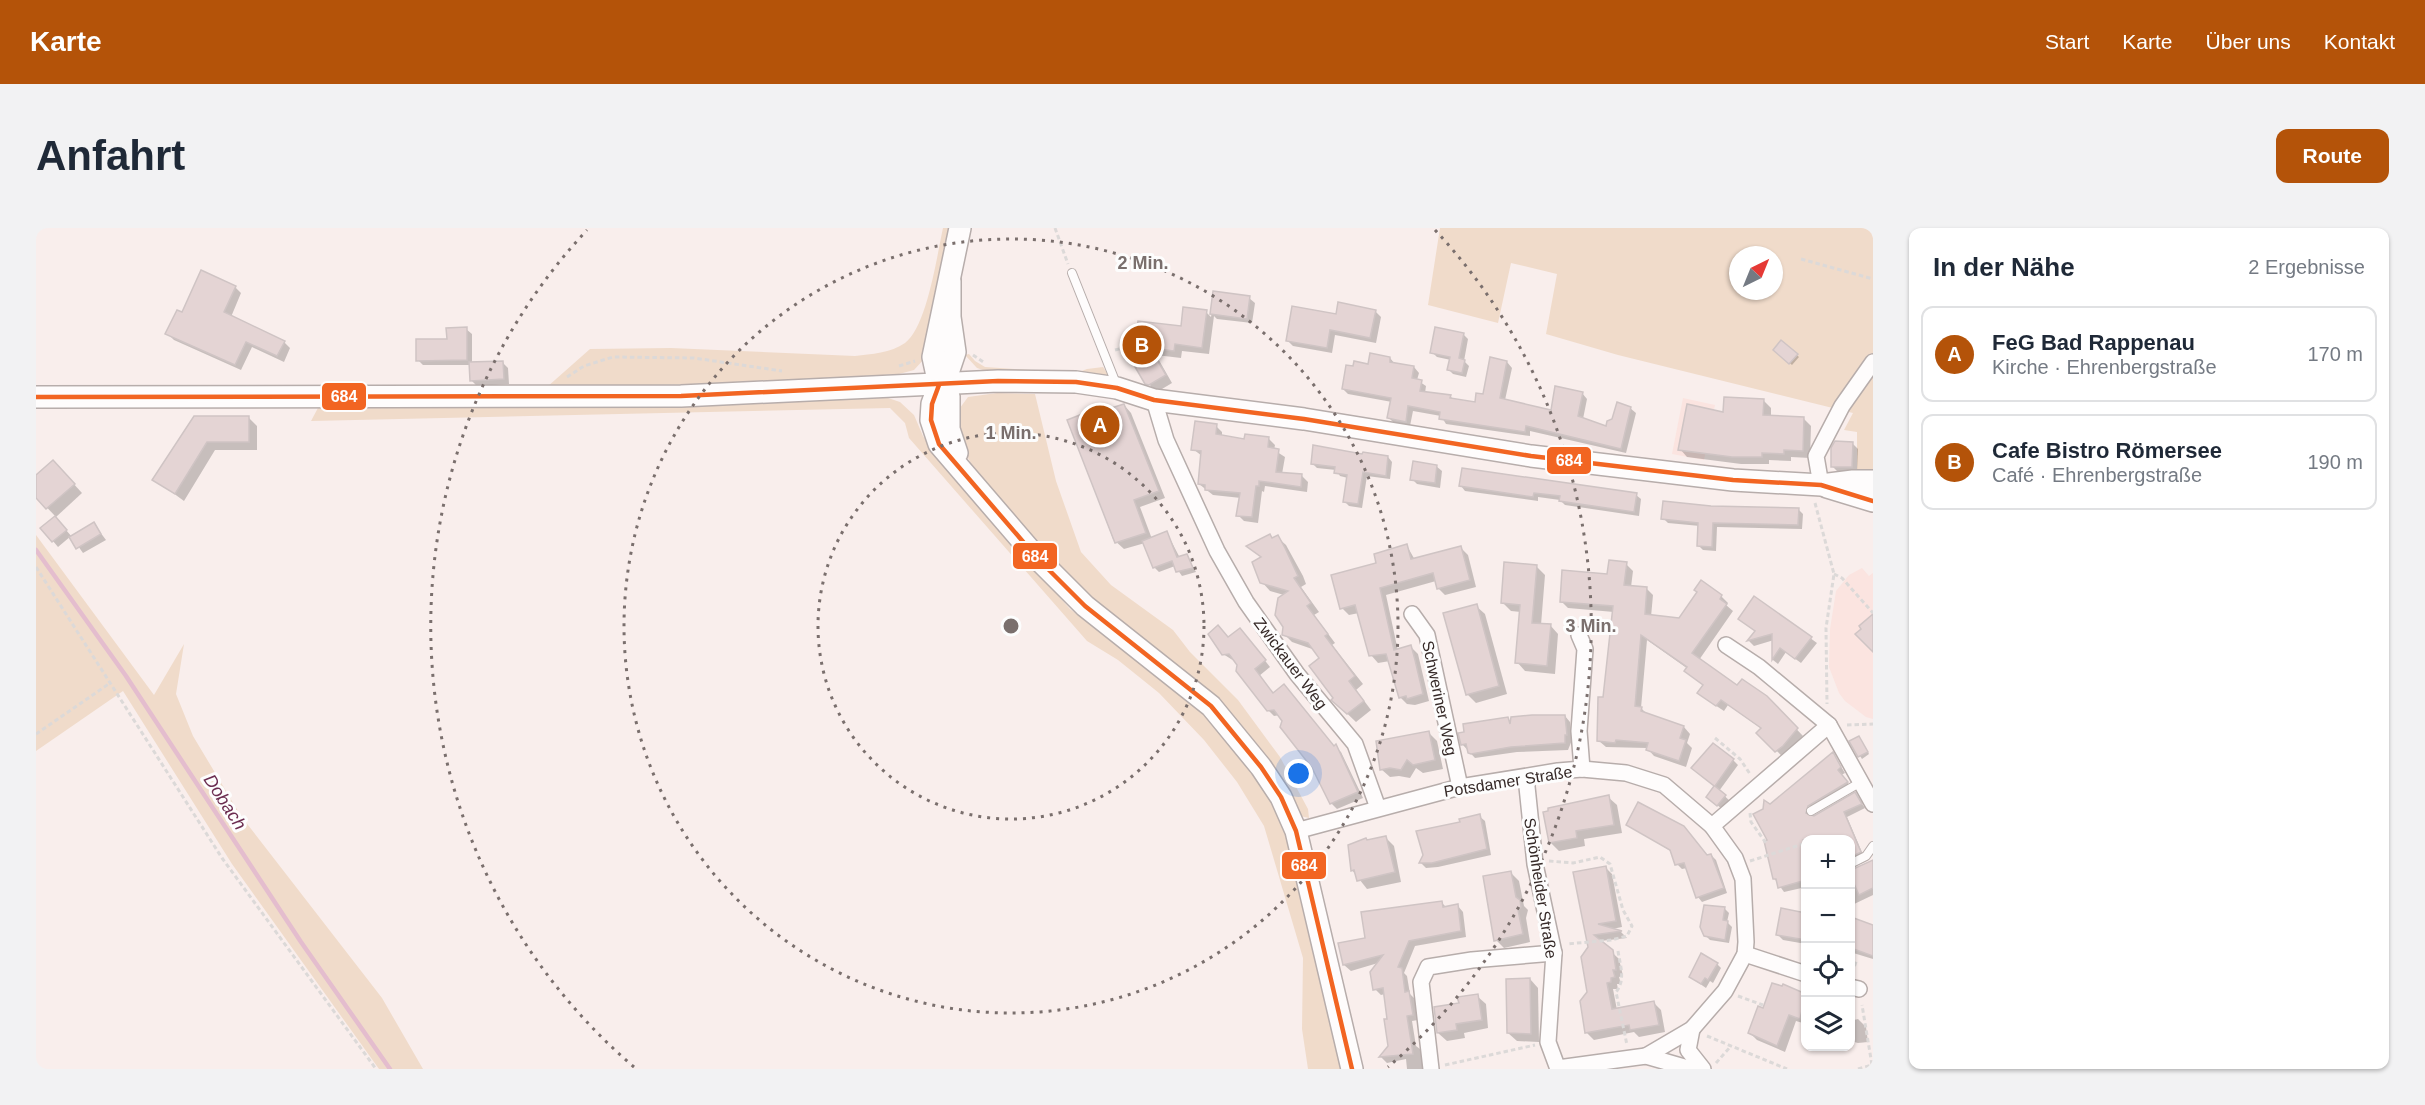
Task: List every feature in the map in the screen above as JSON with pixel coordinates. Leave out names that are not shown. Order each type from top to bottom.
[{"type":"street","points":[[939,386],[933,357],[960,228]]},
{"type":"street","points":[[950,280],[950,318],[955,352],[932,404],[931,420],[939,444],[1037,558],[1085,606],[1211,706],[1261,767],[1281,797],[1296,831],[1352,1069]]},
{"type":"street","points":[[1816,484],[1816,456],[1842,406],[1873,362]]},
{"type":"street","points":[[36,397],[681,396],[939,386],[998,381],[1065,382],[1117,388],[1154,400],[1304,419],[1531,456],[1733,480],[1816,484],[1873,482]]},
{"type":"street","name":"Zwickauer Weg","points":[[1154,400],[1166,440],[1202,517],[1246,602],[1297,674],[1355,744],[1378,808]]},
{"type":"street","points":[[1816,484],[1873,501]]},
{"type":"street","name":"Schweriner Weg","points":[[1412,614],[1427,635],[1460,787]]},
{"type":"street","points":[[1579,635],[1584,649],[1579,731],[1582,769]]},
{"type":"street","points":[[1726,645],[1759,667],[1829,725],[1873,804]]},
{"type":"street","points":[[1712,826],[1829,725]]},
{"type":"street","name":"Potsdamer Straße","points":[[1296,831],[1330,824],[1378,808],[1460,787],[1582,769],[1626,773],[1664,785],[1712,826],[1741,859],[1746,914],[1745,954],[1727,988],[1692,1029],[1646,1056]]},
{"type":"street","name":"Schönheider Straße","points":[[1526,777],[1535,864],[1553,948],[1548,1042],[1558,1068]]},
{"type":"street","points":[[1431,1069],[1421,982],[1428,967],[1553,948]]},
{"type":"street","points":[[1745,954],[1801,972]]},
{"type":"street","points":[[1692,1029],[1688,1050],[1703,1069]]},
{"type":"street","points":[[1558,1068],[1646,1056],[1691,1069]]},
{"type":"lane","points":[[1072,273],[1117,388]]},
{"type":"lane","points":[[1811,811],[1861,782]]},
{"type":"lane","points":[[1855,862],[1866,856],[1873,846]]},
{"type":"path","points":[[1055,228],[1072,273]]},
{"type":"path","points":[[1801,259],[1873,279]]},
{"type":"path","points":[[1105,354],[1131,346]]},
{"type":"path","points":[[955,352],[970,351],[976,359],[986,364],[996,365]]},
{"type":"path","points":[[566,378],[584,366],[613,357],[694,358],[792,373]]},
{"type":"path","points":[[897,367],[933,357]]},
{"type":"path","points":[[1816,484],[1833,574],[1826,638],[1829,725],[1873,724]]},
{"type":"path","points":[[36,567],[222,858],[376,1069]]},
{"type":"path","points":[[1833,574],[1842,578],[1873,613]]},
{"type":"path","points":[[36,734],[110,683]]},
{"type":"path","points":[[1715,738],[1734,753],[1754,788],[1759,806],[1750,812],[1751,822],[1766,843]]},
{"type":"path","points":[[1741,859],[1801,844]]},
{"type":"path","points":[[1535,864],[1546,861],[1573,863],[1600,857],[1605,860],[1610,864],[1623,910],[1632,926],[1627,936],[1553,948]]},
{"type":"path","points":[[1741,859],[1754,872]]},
{"type":"path","points":[[1618,951],[1622,976],[1621,986],[1616,992],[1629,1058]]},
{"type":"path","points":[[1855,972],[1857,959]]},
{"type":"path","points":[[1727,988],[1740,998],[1763,1005]]},
{"type":"path","points":[[1734,1003],[1743,988]]},
{"type":"path","points":[[1855,992],[1873,1066],[1858,1069]]},
{"type":"path","points":[[1706,1035],[1714,1028]]},
{"type":"path","points":[[1692,1029],[1787,1069]]},
{"type":"path","points":[[1431,1069],[1548,1042]]},
{"type":"path","points":[[1710,1069],[1731,1046]]},
{"type":"shaded area","points":[[943,228],[955,228],[925,358],[914,370],[899,374],[755,383],[547,387],[590,349],[671,348],[855,356],[894,349],[913,335],[919,322],[930,290]]},
{"type":"shaded area","points":[[1440,228],[1873,228],[1873,472],[1857,471],[1857,432],[1844,430],[1853,413],[1618,355],[1546,334],[1557,274],[1511,263],[1498,323],[1428,305]]},
{"type":"shaded area","points":[[969,354],[985,367],[1076,373],[1103,367],[1109,376],[983,370],[977,368],[965,355]]},
{"type":"shaded area","points":[[997,393],[1035,394],[1056,481],[1081,552],[1111,585],[1173,630],[1190,652],[1238,700],[1280,757],[1308,809],[1309,818],[1296,815],[1196,681],[1080,593],[978,476],[959,442],[957,412],[968,397]]},
{"type":"shaded area","points":[[888,398],[900,402],[914,415],[923,436],[942,464],[1070,609],[1165,681],[1221,730],[1249,765],[1273,804],[1290,845],[1342,1069],[1308,1069],[1302,1029],[1303,958],[1264,826],[1237,782],[1204,740],[1159,693],[1118,660],[1087,641],[909,438],[905,423],[890,408],[311,421],[319,406]]},
{"type":"shaded area","points":[[1683,398],[1715,405],[1704,460],[1672,454]]},
{"type":"shaded area","points":[[36,535],[154,695],[184,644],[176,694],[193,736],[241,816],[382,998],[423,1069],[379,1069],[232,864],[123,691],[36,751]]},
{"type":"shaded area","points":[[1862,568],[1869,576],[1873,573],[1873,719],[1866,717],[1845,701],[1839,693],[1829,667],[1830,629],[1836,591],[1849,575]]},
{"type":"building","points":[[201,270],[236,286],[224,312],[285,341],[277,356],[246,342],[235,365],[165,334],[177,310],[182,312]]},
{"type":"building","points":[[1213,291],[1250,296],[1247,319],[1210,314]]},
{"type":"building","points":[[1338,302],[1376,310],[1370,338],[1330,330],[1327,348],[1286,341],[1292,306],[1336,314]]},
{"type":"building","points":[[1183,307],[1207,310],[1202,348],[1175,344],[1174,351],[1150,348],[1166,375],[1149,385],[1145,384],[1131,360],[1130,343],[1135,343],[1138,321],[1181,326]]},
{"type":"building","points":[[467,327],[467,360],[416,361],[416,339],[447,339],[446,328]]},
{"type":"building","points":[[1435,327],[1464,333],[1459,358],[1465,360],[1462,373],[1447,370],[1450,357],[1430,353]]},
{"type":"building","points":[[1781,340],[1798,354],[1789,364],[1773,350]]},
{"type":"building","points":[[1370,353],[1390,357],[1390,362],[1414,366],[1412,378],[1422,380],[1420,391],[1451,395],[1450,398],[1475,402],[1476,393],[1483,394],[1490,357],[1507,361],[1500,398],[1551,410],[1555,386],[1583,392],[1578,416],[1606,426],[1607,421],[1612,419],[1617,402],[1631,407],[1621,449],[1526,426],[1525,432],[1439,419],[1440,412],[1408,406],[1406,422],[1387,418],[1391,398],[1342,389],[1346,365],[1353,366],[1354,361],[1368,364]]},
{"type":"building","points":[[503,361],[504,379],[470,381],[469,362]]},
{"type":"building","points":[[1724,397],[1764,399],[1763,415],[1804,417],[1803,451],[1784,450],[1784,454],[1762,453],[1762,457],[1732,457],[1678,450],[1687,404],[1723,412]]},
{"type":"building","points":[[1124,404],[1159,491],[1134,500],[1146,533],[1115,543],[1067,420],[1103,406],[1105,410]]},
{"type":"building","points":[[194,416],[249,416],[249,442],[207,442],[175,494],[152,480]]},
{"type":"building","points":[[1195,421],[1217,424],[1216,434],[1244,439],[1245,434],[1269,437],[1268,447],[1279,449],[1276,472],[1302,474],[1301,487],[1259,481],[1259,486],[1256,486],[1252,517],[1236,516],[1240,493],[1205,490],[1205,485],[1198,484],[1201,451],[1191,450]]},
{"type":"building","points":[[1835,441],[1853,442],[1852,467],[1831,467],[1831,448]]},
{"type":"building","points":[[1313,445],[1388,456],[1386,476],[1363,472],[1358,504],[1343,502],[1347,475],[1334,473],[1335,467],[1311,464]]},
{"type":"building","points":[[53,460],[75,484],[46,509],[36,498],[36,475]]},
{"type":"building","points":[[1413,461],[1437,465],[1435,483],[1410,480]]},
{"type":"building","points":[[1462,468],[1637,493],[1634,512],[1559,501],[1560,496],[1534,493],[1533,497],[1459,486]]},
{"type":"building","points":[[1663,501],[1711,506],[1799,508],[1798,525],[1713,523],[1712,547],[1697,546],[1698,523],[1661,519]]},
{"type":"building","points":[[55,516],[67,530],[52,542],[40,528]]},
{"type":"building","points":[[94,522],[101,534],[76,549],[69,537]]},
{"type":"building","points":[[1167,531],[1177,557],[1187,554],[1193,568],[1176,572],[1172,561],[1153,568],[1142,541]]},
{"type":"building","points":[[1270,534],[1272,538],[1278,535],[1298,576],[1294,578],[1311,603],[1307,606],[1328,634],[1325,636],[1355,676],[1349,681],[1364,701],[1347,714],[1331,700],[1333,698],[1309,666],[1319,658],[1308,643],[1282,635],[1283,627],[1275,615],[1278,598],[1288,591],[1260,583],[1252,562],[1261,557],[1246,546]]},
{"type":"building","points":[[1407,544],[1411,559],[1461,546],[1470,580],[1437,589],[1433,573],[1380,588],[1394,650],[1411,645],[1415,660],[1423,694],[1407,699],[1406,696],[1399,698],[1386,654],[1369,656],[1355,605],[1340,609],[1331,575],[1376,563],[1374,554]]},
{"type":"building","points":[[1609,560],[1627,562],[1624,585],[1647,587],[1645,614],[1679,618],[1697,592],[1694,590],[1701,580],[1722,595],[1720,599],[1727,604],[1692,653],[1737,685],[1742,679],[1767,696],[1798,728],[1783,746],[1775,752],[1756,733],[1761,728],[1721,700],[1716,706],[1697,693],[1703,685],[1684,671],[1687,667],[1641,635],[1635,706],[1642,707],[1641,711],[1684,726],[1680,738],[1686,740],[1679,761],[1646,750],[1648,743],[1597,741],[1598,697],[1603,697],[1613,606],[1560,602],[1562,570],[1607,574]]},
{"type":"building","points":[[1504,562],[1537,565],[1532,623],[1551,624],[1547,666],[1515,663],[1520,605],[1501,603]]},
{"type":"building","points":[[1754,596],[1812,637],[1795,659],[1780,648],[1772,660],[1772,634],[1747,641],[1755,631],[1738,619]]},
{"type":"building","points":[[1477,604],[1499,686],[1466,695],[1443,613]]},
{"type":"building","points":[[1873,614],[1873,652],[1855,634],[1861,629],[1859,626]]},
{"type":"building","points":[[1218,625],[1228,637],[1240,628],[1266,660],[1255,669],[1273,693],[1284,684],[1334,746],[1336,744],[1358,792],[1330,804],[1312,768],[1280,727],[1282,721],[1274,710],[1267,711],[1236,671],[1237,665],[1229,654],[1222,655],[1208,634]]},
{"type":"building","points":[[1565,715],[1567,735],[1565,735],[1565,743],[1511,747],[1471,754],[1468,753],[1466,744],[1461,745],[1458,733],[1464,732],[1463,724],[1508,717],[1510,724],[1511,717]]},
{"type":"building","points":[[1429,731],[1435,760],[1413,765],[1407,760],[1401,770],[1390,768],[1380,770],[1376,741]]},
{"type":"building","points":[[1859,736],[1868,752],[1858,757],[1849,741]]},
{"type":"building","points":[[1713,743],[1734,759],[1715,786],[1726,795],[1717,806],[1706,797],[1714,786],[1691,768]]},
{"type":"building","points":[[1833,752],[1841,767],[1838,770],[1848,782],[1808,806],[1806,813],[1814,816],[1855,792],[1862,804],[1844,812],[1854,835],[1801,835],[1801,881],[1778,888],[1776,879],[1773,879],[1764,841],[1767,840],[1753,814],[1763,809],[1764,800],[1770,804]]},
{"type":"building","points":[[1609,795],[1614,825],[1576,831],[1577,838],[1549,843],[1543,812],[1548,811],[1548,808]]},
{"type":"building","points":[[1638,802],[1684,826],[1707,855],[1711,854],[1724,888],[1696,898],[1684,863],[1675,865],[1670,850],[1626,825]]},
{"type":"building","points":[[1480,814],[1487,849],[1432,863],[1419,863],[1423,855],[1416,831],[1460,822],[1459,819]]},
{"type":"building","points":[[1386,836],[1395,872],[1357,881],[1354,870],[1351,871],[1348,845],[1366,838],[1367,840]]},
{"type":"building","points":[[1855,838],[1861,852],[1855,855]]},
{"type":"building","points":[[1873,860],[1873,888],[1859,895],[1855,886],[1855,868]]},
{"type":"building","points":[[1606,866],[1616,921],[1598,924],[1622,931],[1594,935],[1613,950],[1615,977],[1607,983],[1612,1009],[1654,1001],[1659,1025],[1630,1030],[1629,1025],[1585,1033],[1580,1001],[1587,992],[1581,957],[1588,947],[1573,872]]},
{"type":"building","points":[[1511,871],[1516,897],[1520,900],[1521,907],[1518,910],[1523,934],[1494,941],[1483,876]]},
{"type":"building","points":[[1442,901],[1443,907],[1458,904],[1461,931],[1409,941],[1398,967],[1402,968],[1405,992],[1409,991],[1413,1015],[1407,1016],[1413,1054],[1379,1057],[1388,1046],[1384,1019],[1387,1019],[1383,988],[1373,990],[1370,972],[1383,955],[1343,965],[1338,943],[1365,938],[1361,912]]},
{"type":"building","points":[[1704,905],[1725,907],[1723,920],[1728,921],[1725,940],[1704,936],[1700,927]]},
{"type":"building","points":[[1781,908],[1801,912],[1801,939],[1776,935]]},
{"type":"building","points":[[1855,918],[1873,925],[1873,956],[1855,949]]},
{"type":"building","points":[[1701,953],[1718,963],[1708,980],[1705,978],[1701,984],[1689,977]]},
{"type":"building","points":[[1530,978],[1531,1034],[1507,1033],[1506,979]]},
{"type":"building","points":[[1772,983],[1782,986],[1783,984],[1801,992],[1800,1019],[1789,1015],[1777,1046],[1748,1033],[1758,1006],[1763,1008]]},
{"type":"building","points":[[1478,994],[1482,1020],[1456,1024],[1457,1030],[1437,1033],[1434,1007],[1459,1003],[1457,997]]},
{"type":"waterway","name":"Dobach","points":[[36,550],[126,676],[301,942],[390,1069]]},
{"type":"transit line","name":"684","points":[[36,397],[681,396],[998,381],[1076,382],[1117,388],[1154,400],[1304,419],[1531,456],[1733,480],[1821,485],[1873,501]]},
{"type":"transit line","name":"684","points":[[939,385],[932,404],[931,420],[939,444],[1037,558],[1085,606],[1211,706],[1261,767],[1281,797],[1296,831],[1352,1069]]},
{"type":"place","name":"Cafe Bistro Römersee","points":[[1142,345]]},
{"type":"place","name":"FeG Bad Rappenau","points":[[1100,425]]}]
